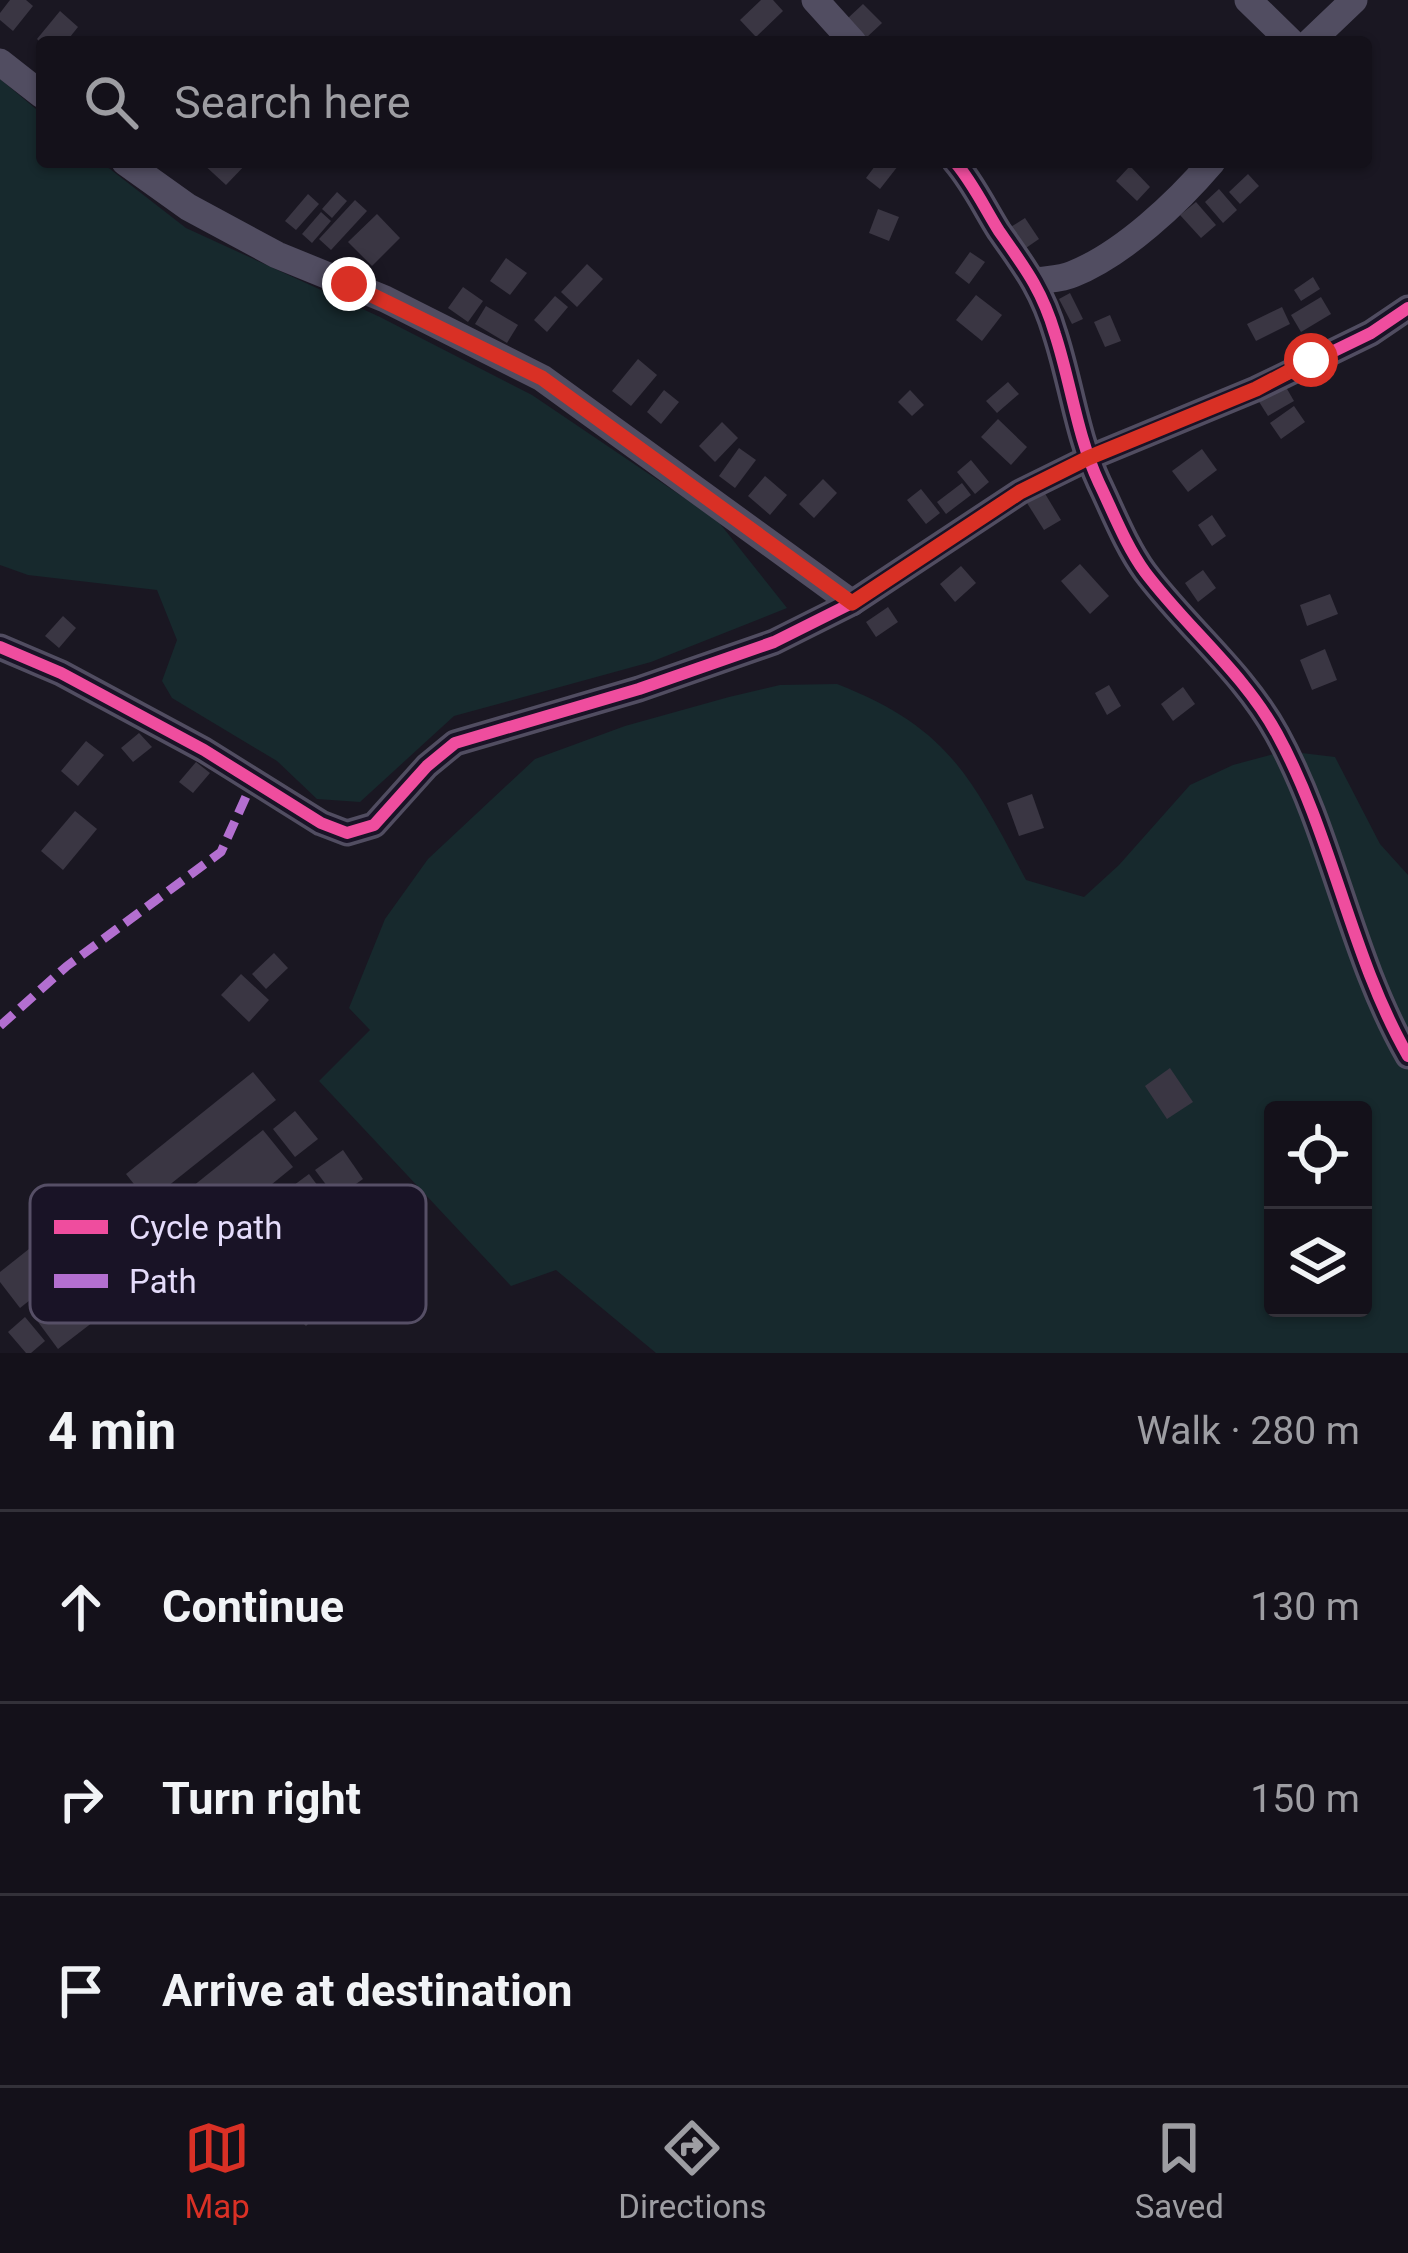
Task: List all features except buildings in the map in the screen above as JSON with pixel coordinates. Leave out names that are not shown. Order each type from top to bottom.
[{"type":"street","points":[[815,0],[848,36]]},
{"type":"street","points":[[1249,0],[1285,36]]},
{"type":"street","points":[[1316,36],[1354,0]]},
{"type":"street","points":[[0,62],[36,90]]},
{"type":"street","points":[[133,168],[188,207],[277,255],[385,299],[542,378],[852,603]]},
{"type":"street","points":[[960,168],[1036,281],[1088,458],[1145,572],[1235,673],[1277,733],[1329,858],[1359,947],[1408,1055]]},
{"type":"street","points":[[1036,281],[1072,275],[1134,237],[1207,168]]},
{"type":"street","points":[[0,647],[61,673],[346,833],[374,825],[455,743],[743,653],[852,603],[1020,492],[1088,458],[1256,389],[1371,332],[1408,308]]},
{"type":"shaded area","points":[[0,79],[36,109],[36,168],[109,168],[186,228],[380,317],[532,395],[717,520],[787,608],[651,662],[454,716],[360,802],[317,799],[277,761],[172,698],[162,681],[177,640],[157,590],[28,575],[0,565]]},
{"type":"shaded area","points":[[837,684],[907,719],[954,761],[990,813],[1026,880],[1084,897],[1190,785],[1233,765],[1285,751],[1335,757],[1380,844],[1408,875],[1408,1353],[656,1353],[556,1270],[511,1286],[426,1195],[426,1185],[416,1185],[319,1081],[370,1030],[349,1008],[385,919],[428,859],[535,759],[625,726],[780,685]]},
{"type":"marked path","points":[[0,1026],[67,966],[221,852],[253,781]]},
{"type":"cycle path","points":[[960,168],[1044,305],[1091,465],[1132,551],[1161,592],[1248,690],[1277,734],[1313,813],[1371,977],[1408,1056]]},
{"type":"cycle path","points":[[0,647],[61,673],[204,750],[321,823],[347,833],[374,825],[427,766],[455,743],[639,689],[774,642],[852,603],[1020,492],[1256,389],[1371,333],[1408,308]]},
{"type":"route","points":[[349,284],[542,378],[852,603],[1020,492],[1088,458],[1256,389],[1311,360]]}]
